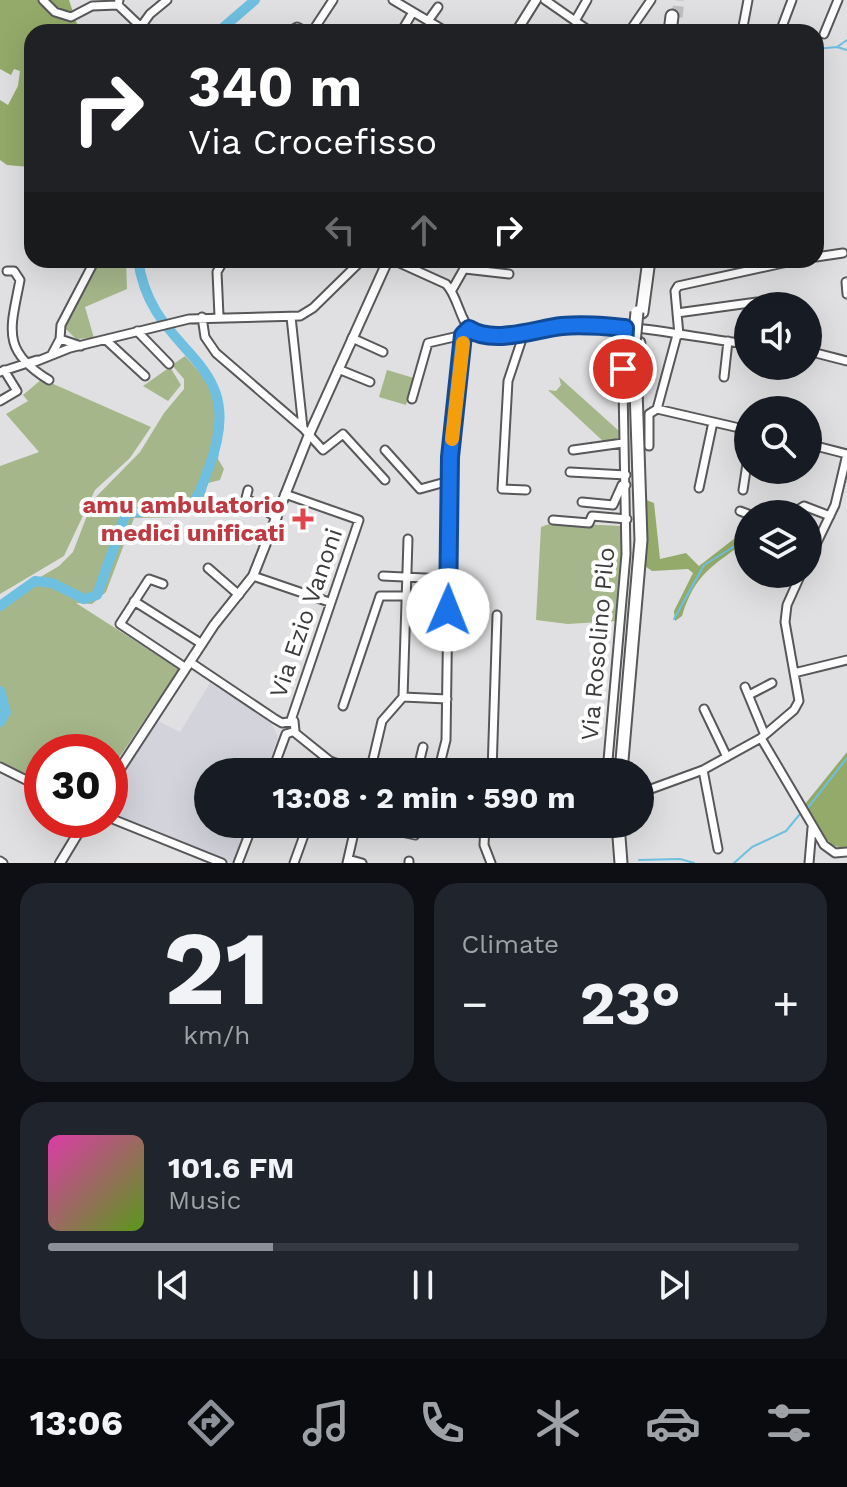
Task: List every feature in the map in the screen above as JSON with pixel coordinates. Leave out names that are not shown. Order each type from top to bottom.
[{"type":"highway","points":[[674,24],[675,17]]},
{"type":"highway","points":[[619,758],[641,540],[636,343],[645,268]]},
{"type":"highway","points":[[622,838],[624,863]]},
{"type":"street","points":[[43,0],[55,12],[71,17],[92,6],[119,3],[135,24]]},
{"type":"street","points":[[144,24],[167,0]]},
{"type":"street","points":[[315,24],[333,0]]},
{"type":"street","points":[[393,0],[433,24]]},
{"type":"street","points":[[521,24],[536,0]]},
{"type":"street","points":[[545,0],[579,24]]},
{"type":"street","points":[[575,21],[587,0]]},
{"type":"street","points":[[634,24],[651,0]]},
{"type":"street","points":[[744,24],[748,0]]},
{"type":"street","points":[[783,24],[792,0]]},
{"type":"street","points":[[824,34],[838,0]]},
{"type":"street","points":[[428,21],[438,7]]},
{"type":"street","points":[[406,24],[413,12]]},
{"type":"street","points":[[824,256],[843,253]]},
{"type":"street","points":[[64,344],[60,327],[91,268]]},
{"type":"street","points":[[219,268],[219,316]]},
{"type":"street","points":[[0,401],[17,391],[2,371],[35,362],[64,344],[84,347],[158,325],[202,317],[291,317],[313,308],[354,268]]},
{"type":"street","points":[[128,755],[202,644],[253,576],[308,437],[386,268]]},
{"type":"street","points":[[407,268],[452,290],[466,332],[449,481],[446,740],[442,758]]},
{"type":"street","points":[[649,446],[649,414],[657,409],[678,335],[675,291],[678,286],[754,268]]},
{"type":"street","points":[[452,290],[465,269],[509,274]]},
{"type":"street","points":[[7,271],[14,271],[20,280],[9,333],[25,365],[49,380]]},
{"type":"street","points":[[846,282],[847,294]]},
{"type":"street","points":[[677,313],[734,305]]},
{"type":"street","points":[[202,317],[205,337],[216,353],[303,428],[308,437],[323,450],[343,434],[353,450],[385,480]]},
{"type":"street","points":[[291,317],[303,428]]},
{"type":"street","points":[[412,399],[428,343],[466,332],[524,333],[572,325],[625,328],[734,342]]},
{"type":"street","name":"Via Rosolino Pilo","points":[[608,758],[627,519],[623,443],[625,328]]},
{"type":"street","points":[[137,331],[169,364]]},
{"type":"street","points":[[524,333],[508,381],[502,489],[526,490]]},
{"type":"street","points":[[352,338],[383,352]]},
{"type":"street","points":[[106,340],[145,376]]},
{"type":"street","points":[[724,377],[728,341]]},
{"type":"street","points":[[822,355],[847,361]]},
{"type":"street","points":[[338,369],[370,382]]},
{"type":"street","points":[[657,409],[734,427]]},
{"type":"street","points":[[699,488],[713,422]]},
{"type":"street","points":[[573,450],[623,443]]},
{"type":"street","points":[[822,448],[847,454],[830,516],[822,532]]},
{"type":"street","points":[[385,450],[420,489],[449,481]]},
{"type":"street","points":[[570,472],[626,475]]},
{"type":"street","points":[[743,490],[744,484]]},
{"type":"street","points":[[582,502],[613,505],[622,485],[626,485]]},
{"type":"street","points":[[248,490],[246,498],[277,518]]},
{"type":"street","name":"Via Ezio Vanoni","points":[[285,494],[359,520],[286,721]]},
{"type":"street","points":[[822,513],[830,516]]},
{"type":"street","name":"Via Rosolino Pilo","points":[[553,520],[589,523],[592,516],[627,519]]},
{"type":"street","points":[[373,758],[382,721],[403,697],[408,539]]},
{"type":"street","points":[[208,568],[239,595]]},
{"type":"street","points":[[253,576],[329,602]]},
{"type":"street","points":[[383,576],[466,580]]},
{"type":"street","points":[[163,584],[149,579],[121,621],[122,628],[296,725],[278,758]]},
{"type":"street","points":[[654,788],[703,770],[765,737],[797,705],[799,689],[787,647],[785,613],[795,588]]},
{"type":"street","points":[[343,706],[380,596],[407,596]]},
{"type":"street","points":[[134,601],[202,644]]},
{"type":"street","points":[[492,758],[497,615]]},
{"type":"street","points":[[794,673],[847,660]]},
{"type":"street","points":[[749,695],[772,683]]},
{"type":"street","points":[[745,687],[765,737],[824,845]]},
{"type":"street","points":[[403,697],[447,699]]},
{"type":"street","points":[[704,709],[727,757]]},
{"type":"street","points":[[286,721],[281,728],[326,758]]},
{"type":"street","points":[[420,758],[423,747]]},
{"type":"street","points":[[0,767],[24,779]]},
{"type":"street","points":[[703,770],[718,849]]},
{"type":"street","points":[[806,815],[812,840],[809,863]]},
{"type":"street","points":[[128,825],[222,863]]},
{"type":"street","points":[[60,863],[74,838]]},
{"type":"street","points":[[238,863],[248,838]]},
{"type":"street","points":[[294,863],[303,838]]},
{"type":"street","points":[[353,838],[347,861],[362,863]]},
{"type":"street","points":[[484,838],[491,863]]},
{"type":"street","points":[[812,840],[835,853],[847,852]]},
{"type":"shaded area","points":[[210,683],[271,722],[278,737],[271,758],[194,758],[194,838],[242,838],[232,863],[128,823],[128,766],[158,721],[180,732]]},
{"type":"green space","points":[[0,0],[69,0],[77,24],[24,24],[24,167],[7,165],[0,160],[0,100],[8,105],[18,86],[20,71],[14,69],[11,75],[0,69]]},
{"type":"green space","points":[[95,268],[126,268],[127,289],[85,307],[94,338],[76,339],[65,328]]},
{"type":"green space","points":[[185,356],[210,387],[216,425],[223,421],[218,459],[224,469],[220,480],[208,483],[204,498],[187,517],[134,518],[106,592],[92,604],[76,603],[179,669],[128,744],[128,734],[24,734],[24,774],[0,763],[0,601],[59,566],[73,552],[93,500],[140,452],[164,413],[184,389],[184,379],[172,365]]},
{"type":"green space","points":[[170,367],[181,385],[168,401],[143,386]]},
{"type":"green space","points":[[387,370],[414,378],[406,405],[379,397]]},
{"type":"green space","points":[[559,377],[619,431],[619,441],[605,443],[548,390],[556,391],[561,385]]},
{"type":"green space","points":[[42,379],[151,427],[130,458],[95,490],[64,556],[0,594],[0,466],[39,452],[6,414],[28,401],[23,395]]},
{"type":"green space","points":[[644,499],[654,503],[660,559],[686,553],[699,566],[734,539],[734,550],[707,571],[693,590],[682,616],[675,621],[674,611],[693,573],[688,569],[652,571],[642,564]]},
{"type":"green space","points":[[552,523],[624,526],[616,621],[568,624],[536,620],[541,527]]},
{"type":"green space","points":[[847,752],[847,848],[826,839],[805,804]]},
{"type":"waterway","points":[[227,24],[255,0]]},
{"type":"waterway","points":[[824,48],[837,47],[847,40]]},
{"type":"waterway","points":[[837,47],[847,50]]},
{"type":"waterway","points":[[0,606],[35,581],[52,583],[84,599],[97,595],[126,513],[185,509],[194,501],[202,485],[219,430],[218,401],[209,379],[161,319],[147,293],[140,268]]},
{"type":"waterway","points":[[674,619],[704,565],[734,547]]},
{"type":"waterway","points":[[0,691],[6,712],[0,722]]},
{"type":"waterway","points":[[806,810],[847,758]]},
{"type":"waterway","points":[[734,863],[752,847],[786,831],[800,814]]},
{"type":"waterway","points":[[639,860],[680,859],[694,863]]},
{"type":"tunnel","points":[[677,17],[679,0]]},
{"type":"slow traffic","points":[[452,439],[463,343]]},
{"type":"place","name":"amu ambulatorio medici unificati","points":[[303,519]]},
{"type":"route","points":[[448,610],[450,457],[463,335],[469,329],[479,334],[524,333],[560,326],[625,328],[623,369]]}]
